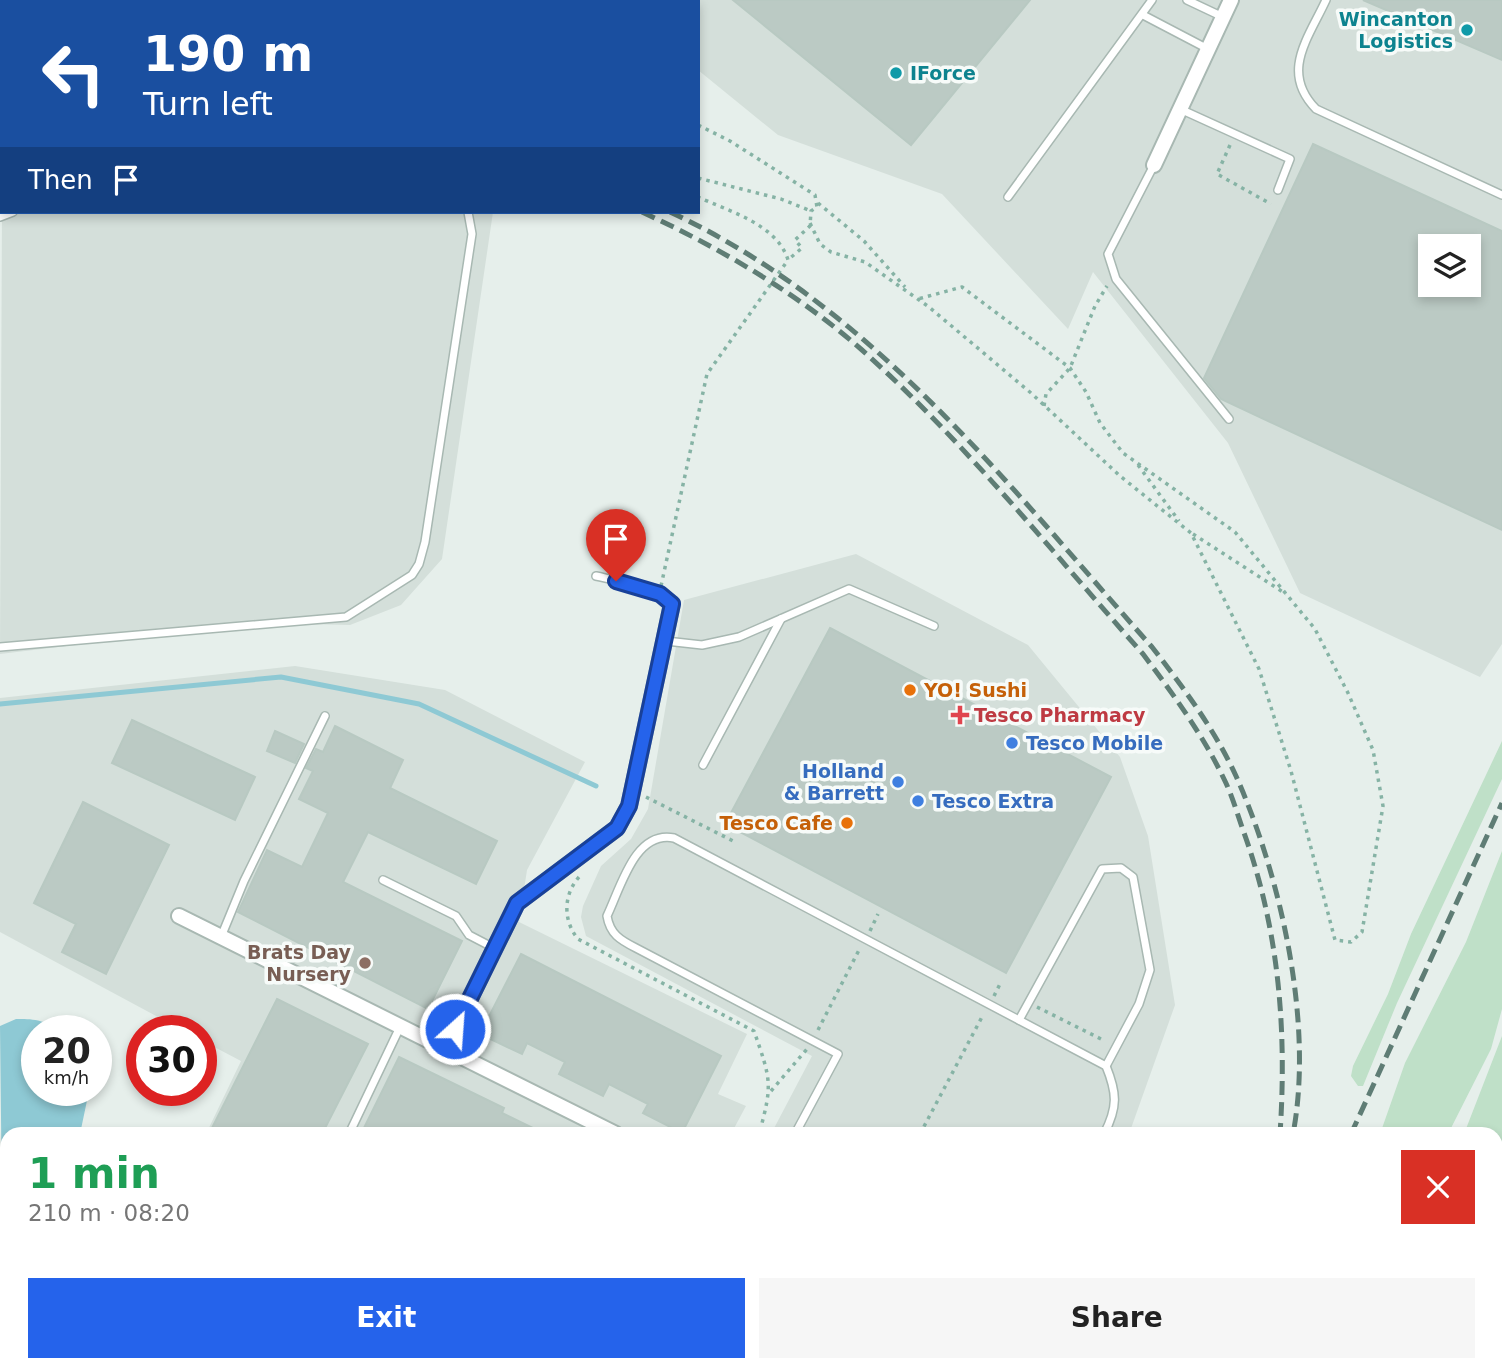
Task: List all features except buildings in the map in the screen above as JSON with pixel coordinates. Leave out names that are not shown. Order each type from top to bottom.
[{"type":"street","points":[[1154,166],[1231,0]]},
{"type":"street","points":[[445,1049],[517,903],[617,828],[641,798],[672,604]]},
{"type":"street","points":[[179,916],[602,1127]]},
{"type":"lane","points":[[1008,197],[1152,0]]},
{"type":"lane","points":[[1187,0],[1223,17]]},
{"type":"lane","points":[[1326,0],[1304,48],[1297,72],[1302,94],[1316,108],[1502,195]]},
{"type":"lane","points":[[1143,15],[1208,49]]},
{"type":"lane","points":[[1180,109],[1290,159],[1278,190]]},
{"type":"lane","points":[[1154,166],[1108,254],[1115,274],[1228,419]]},
{"type":"lane","points":[[0,646],[346,617],[412,575],[419,564],[429,518],[472,234],[468,214]]},
{"type":"lane","points":[[596,576],[660,594],[672,604]]},
{"type":"lane","points":[[666,641],[702,645],[739,637],[849,589],[934,626]]},
{"type":"lane","points":[[703,765],[782,619]]},
{"type":"lane","points":[[221,937],[244,881],[326,716]]},
{"type":"lane","points":[[799,1127],[838,1054],[617,938],[609,927],[607,915],[639,850],[649,839],[661,835],[674,838],[1106,1066],[1116,1091],[1108,1127]]},
{"type":"lane","points":[[1019,1020],[1102,869],[1121,869],[1133,877],[1150,970],[1139,1004],[1106,1066]]},
{"type":"lane","points":[[383,880],[456,916],[469,934],[495,948]]},
{"type":"lane","points":[[352,1127],[400,1027]]},
{"type":"path","points":[[700,126],[800,183],[815,195],[817,207],[811,211]]},
{"type":"path","points":[[1235,134],[1217,174],[1271,204]]},
{"type":"path","points":[[700,179],[781,199],[811,211]]},
{"type":"path","points":[[700,198],[741,216],[768,233],[785,251],[788,260]]},
{"type":"path","points":[[816,202],[864,241],[908,292]]},
{"type":"path","points":[[660,594],[707,374],[788,260],[802,248],[796,240],[805,233],[810,223],[811,211]]},
{"type":"path","points":[[810,223],[820,244],[831,252],[865,262],[918,299],[1044,406],[1121,476],[1191,533],[1288,595]]},
{"type":"path","points":[[1044,406],[1046,394],[1070,369],[1095,306],[1115,274]]},
{"type":"path","points":[[918,299],[962,287],[1070,369],[1086,391],[1100,423],[1124,453],[1236,532],[1315,629],[1373,750],[1383,806],[1362,932],[1351,943],[1335,940],[1291,771],[1259,670],[1191,533]]},
{"type":"path","points":[[1135,461],[1184,527]]},
{"type":"path","points":[[641,798],[737,843]]},
{"type":"path","points":[[586,872],[571,886],[566,909],[568,927],[578,939],[754,1031],[768,1071],[771,1091],[761,1127]]},
{"type":"path","points":[[771,1091],[812,1042],[878,914]]},
{"type":"path","points":[[924,1127],[1000,984]]},
{"type":"path","points":[[1028,1002],[1116,1047]]},
{"type":"shaded area","points":[[700,0],[1502,0],[1502,644],[1480,677],[1300,593],[1228,443],[1093,272],[1068,329],[942,194],[778,135],[700,72]]},
{"type":"shaded area","points":[[2,214],[493,214],[442,559],[401,605],[350,625],[259,623],[0,654]]},
{"type":"shaded area","points":[[856,554],[1028,645],[1120,757],[1148,836],[1175,1005],[1131,1127],[775,1127],[812,1056],[586,936],[581,917],[583,906],[601,866],[631,839],[648,809],[684,600]]},
{"type":"shaded area","points":[[295,666],[445,690],[585,762],[527,870],[519,922],[747,1034],[718,1094],[746,1106],[735,1127],[209,1127],[241,1061],[217,1048],[217,1015],[154,1015],[0,932],[0,698]]},
{"type":"green space","points":[[1502,741],[1502,779],[1397,1003],[1363,1086],[1358,1086],[1351,1076],[1353,1066],[1388,994],[1411,934]]},
{"type":"green space","points":[[1502,851],[1502,1009],[1491,1049],[1452,1127],[1382,1127],[1405,1063],[1466,942]]},
{"type":"green space","points":[[1502,1036],[1502,1127],[1467,1127]]},
{"type":"water","points":[[21,1019],[21,1106],[86,1106],[81,1127],[1,1127],[0,1026]]},
{"type":"waterway","points":[[0,704],[281,677],[419,704],[596,786]]},
{"type":"railway","points":[[646,214],[757,273],[811,309],[862,350],[937,422],[1007,498],[1143,654],[1176,700],[1207,747],[1227,785],[1265,904],[1278,980],[1281,1018],[1280,1127]]},
{"type":"railway","points":[[674,214],[743,251],[810,297],[873,348],[933,404],[1044,524],[1152,647],[1198,709],[1236,776],[1267,859],[1279,905],[1296,999],[1299,1046],[1294,1127]]},
{"type":"railway","points":[[1354,1127],[1502,803]]},
{"type":"place","name":"Wincanton Logistics","points":[[1467,30]]},
{"type":"place","name":"IForce","points":[[896,73]]},
{"type":"place","name":"YO! Sushi","points":[[910,690]]},
{"type":"place","name":"Tesco Pharmacy","points":[[960,715]]},
{"type":"place","name":"Tesco Mobile","points":[[1012,743]]},
{"type":"place","name":"Holland & Barrett","points":[[898,782]]},
{"type":"place","name":"Tesco Extra","points":[[918,801]]},
{"type":"place","name":"Tesco Cafe","points":[[847,823]]},
{"type":"place","name":"Brats Day Nursery","points":[[365,963]]},
{"type":"route","points":[[455,1029],[517,903],[587,854],[617,828],[634,793],[672,604],[660,594],[616,581]]}]
